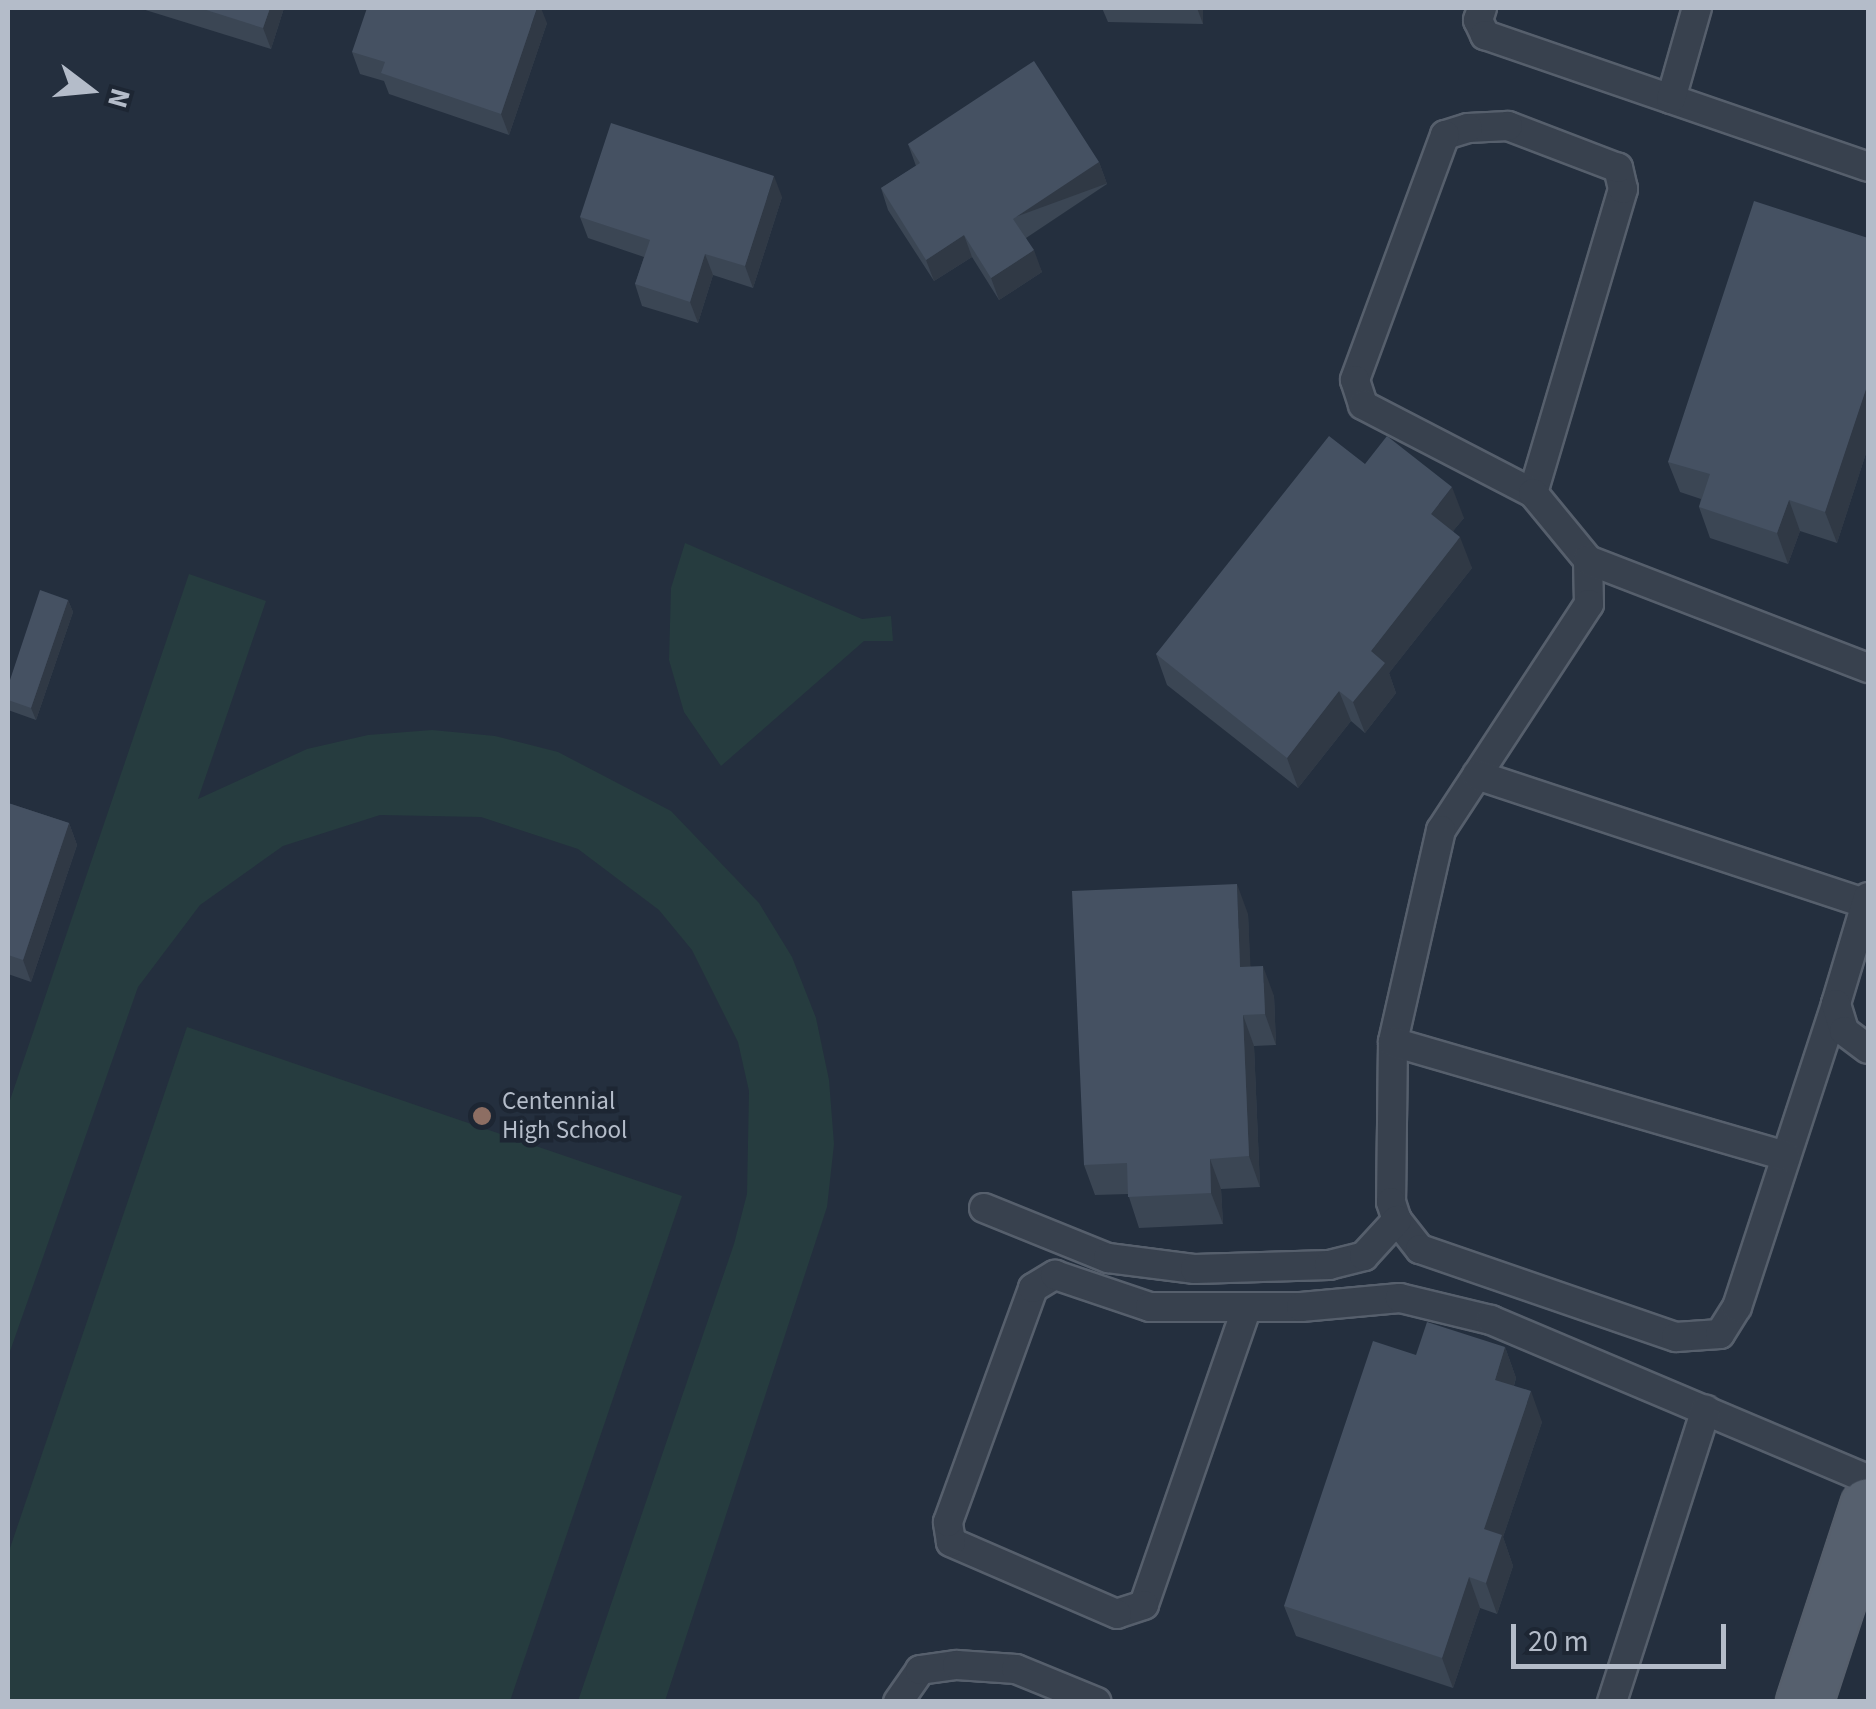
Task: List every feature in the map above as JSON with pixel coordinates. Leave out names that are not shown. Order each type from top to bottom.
[{"type":"main road","points":[[1804,1702],[1868,1506]]},
{"type":"lane","points":[[1482,8],[1478,20],[1485,35],[1868,167]]},
{"type":"lane","points":[[1670,99],[1697,8]]},
{"type":"lane","points":[[1533,493],[1622,188],[1618,168],[1508,126],[1468,128],[1446,135],[1355,380],[1363,405],[1533,493],[1588,560],[1868,668]]},
{"type":"lane","points":[[1477,775],[1867,900],[1736,1308],[1720,1334],[1676,1337],[1420,1249],[1396,1220],[1390,1202],[1393,1042],[1441,830],[1477,775],[1589,604],[1588,560]]},
{"type":"lane","points":[[1836,1004],[1844,1031],[1868,1049]]},
{"type":"lane","points":[[1393,1042],[1786,1156]]},
{"type":"lane","points":[[984,1208],[1108,1258],[1195,1268],[1329,1265],[1364,1256],[1396,1220]]},
{"type":"lane","points":[[1247,1308],[1144,1605],[1117,1614],[951,1542],[948,1522],[1033,1288],[1055,1275],[1150,1307],[1247,1308],[1400,1298],[1491,1320],[1868,1479]]},
{"type":"lane","points":[[1612,1702],[1706,1410]]},
{"type":"lane","points":[[898,1702],[920,1670],[957,1665],[1016,1669],[1097,1702]]},
{"type":"green space","points":[[685,543],[862,619],[891,616],[893,641],[864,641],[721,766],[684,712],[669,660],[671,588]]},
{"type":"green space","points":[[189,574],[266,601],[198,799],[307,749],[368,735],[432,730],[495,736],[558,752],[671,811],[759,903],[792,957],[816,1018],[829,1080],[834,1144],[827,1207],[665,1701],[578,1701],[734,1244],[747,1194],[749,1091],[738,1042],[692,950],[659,910],[578,849],[481,817],[380,815],[283,846],[200,905],[138,987],[8,1357],[8,1106]]},
{"type":"green space","points":[[187,1027],[682,1196],[510,1701],[8,1701],[8,1554]]},
{"type":"building","points":[[200,8],[270,8],[263,28]]},
{"type":"building","points":[[367,8],[537,8],[501,114],[381,73],[385,62],[352,52]]},
{"type":"building","points":[[1034,61],[1099,162],[1013,219],[1034,250],[991,278],[964,235],[926,260],[881,188],[920,163],[908,144]]},
{"type":"building","points":[[611,123],[774,176],[745,266],[705,254],[690,302],[635,284],[650,240],[580,217]]},
{"type":"building","points":[[1754,201],[1868,238],[1868,383],[1825,512],[1789,500],[1777,533],[1699,507],[1710,474],[1668,462]]},
{"type":"building","points":[[1329,436],[1365,464],[1387,436],[1452,487],[1431,514],[1460,537],[1371,651],[1385,663],[1353,702],[1339,691],[1287,758],[1156,654]]},
{"type":"building","points":[[40,590],[68,600],[31,708],[8,700],[8,686]]},
{"type":"building","points":[[8,803],[69,823],[23,960],[8,955]]},
{"type":"building","points":[[1237,884],[1240,967],[1263,966],[1265,1014],[1243,1015],[1249,1156],[1210,1159],[1211,1193],[1128,1197],[1127,1163],[1084,1165],[1072,891]]},
{"type":"building","points":[[1427,1322],[1505,1347],[1495,1380],[1531,1391],[1484,1529],[1502,1535],[1486,1583],[1469,1577],[1442,1658],[1284,1606],[1373,1341],[1416,1355]]},
{"type":"place","name":"Centennial High School","points":[[482,1116]]}]
